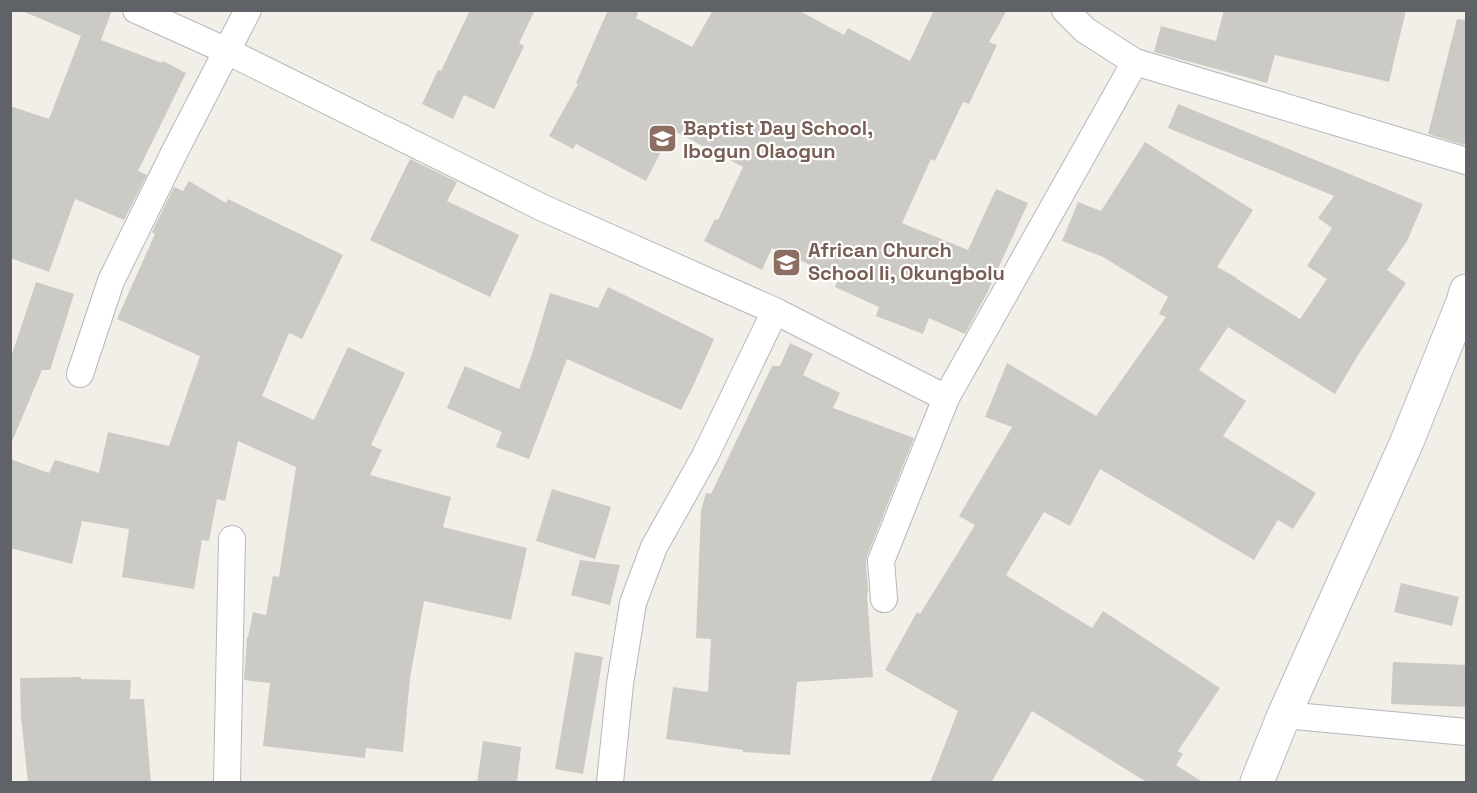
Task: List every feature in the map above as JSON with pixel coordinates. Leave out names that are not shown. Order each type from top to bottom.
[{"type":"main road","points":[[1257,783],[1284,715],[1406,444],[1467,291]]},
{"type":"street","points":[[136,10],[227,51],[543,208],[775,311],[946,398]]},
{"type":"street","points":[[80,374],[111,281],[248,10]]},
{"type":"street","points":[[1065,10],[1085,30],[1135,62],[1467,161]]},
{"type":"street","points":[[884,599],[881,561],[946,398],[1135,62]]},
{"type":"street","points":[[610,783],[620,684],[633,603],[654,548],[705,456],[775,311]]},
{"type":"street","points":[[227,783],[231,539]]},
{"type":"street","points":[[1284,715],[1467,732]]},
{"type":"building","points":[[20,10],[112,10],[101,40],[162,63],[163,61],[186,73],[138,171],[147,175],[124,220],[75,199],[49,272],[10,258],[10,106],[49,119],[81,36]]},
{"type":"building","points":[[470,10],[535,10],[519,43],[524,46],[494,109],[464,95],[453,119],[422,104],[438,70],[441,71]]},
{"type":"building","points":[[608,10],[639,10],[636,18],[692,47],[713,10],[798,10],[844,35],[848,28],[910,61],[934,10],[1007,10],[989,42],[997,45],[969,104],[963,102],[935,161],[931,159],[902,223],[968,250],[996,189],[1028,203],[986,295],[965,334],[929,318],[923,334],[876,316],[879,307],[835,287],[839,278],[772,248],[762,270],[704,241],[715,219],[718,220],[743,167],[672,130],[646,181],[576,144],[573,149],[549,136],[578,84],[576,83]]},
{"type":"building","points":[[1224,10],[1406,10],[1389,82],[1275,55],[1267,83],[1154,52],[1161,26],[1216,41]]},
{"type":"building","points":[[1457,19],[1467,20],[1467,135],[1464,145],[1428,134]]},
{"type":"building","points":[[1178,104],[1423,204],[1407,241],[1387,270],[1406,283],[1335,394],[1228,327],[1199,370],[1246,401],[1223,436],[1316,493],[1293,529],[1278,520],[1254,560],[1100,469],[1070,526],[1044,512],[1006,575],[1092,628],[1103,611],[1220,688],[1178,751],[1183,754],[1176,765],[1204,783],[1148,783],[1032,711],[991,783],[930,783],[958,711],[885,670],[917,612],[920,614],[975,525],[959,516],[1012,427],[985,417],[1007,363],[1096,416],[1166,317],[1159,314],[1168,297],[1103,257],[1062,241],[1078,202],[1101,211],[1145,142],[1253,210],[1217,267],[1300,319],[1327,279],[1307,266],[1332,228],[1318,218],[1334,196],[1168,128]]},
{"type":"building","points":[[410,159],[457,182],[447,201],[519,235],[490,297],[370,240]]},
{"type":"building","points":[[189,181],[226,203],[228,199],[343,255],[302,339],[289,333],[262,396],[314,420],[348,347],[405,373],[371,445],[382,450],[370,475],[451,497],[443,527],[527,548],[511,620],[424,601],[410,678],[403,752],[366,748],[365,758],[263,746],[270,683],[244,680],[247,637],[253,612],[266,615],[273,576],[279,577],[296,467],[238,441],[225,501],[217,499],[209,541],[202,540],[194,589],[122,577],[129,529],[82,521],[72,564],[10,548],[10,459],[49,473],[55,460],[99,473],[108,432],[169,446],[200,356],[117,319],[155,234],[152,232],[174,187],[183,191]]},
{"type":"building","points":[[36,282],[74,294],[50,370],[42,370],[11,444],[10,360]]},
{"type":"building","points":[[608,287],[714,339],[681,410],[567,359],[529,459],[496,447],[502,432],[447,408],[465,366],[519,389],[550,293],[598,308]]},
{"type":"building","points":[[790,343],[813,354],[803,375],[840,393],[833,408],[914,438],[867,556],[867,595],[873,677],[797,682],[790,755],[743,752],[743,750],[666,739],[673,687],[708,692],[711,639],[696,638],[701,510],[706,493],[711,494],[772,366],[780,366]]},
{"type":"building","points":[[552,489],[611,507],[595,559],[536,541]]},
{"type":"building","points":[[580,560],[620,565],[610,605],[571,595]]},
{"type":"building","points":[[1401,583],[1459,597],[1452,626],[1394,612]]},
{"type":"building","points":[[575,652],[603,657],[583,774],[555,769]]},
{"type":"building","points":[[1393,662],[1467,665],[1467,707],[1391,704]]},
{"type":"building","points":[[81,677],[81,679],[131,680],[130,699],[144,699],[151,783],[28,783],[21,717],[20,678]]},
{"type":"building","points":[[483,741],[521,747],[517,783],[477,783]]},
{"type":"place","name":"Baptist Day School, Ibogun Olaogun","points":[[662,139]]},
{"type":"place","name":"African Church School Ii, Okungbolu","points":[[787,262]]}]
